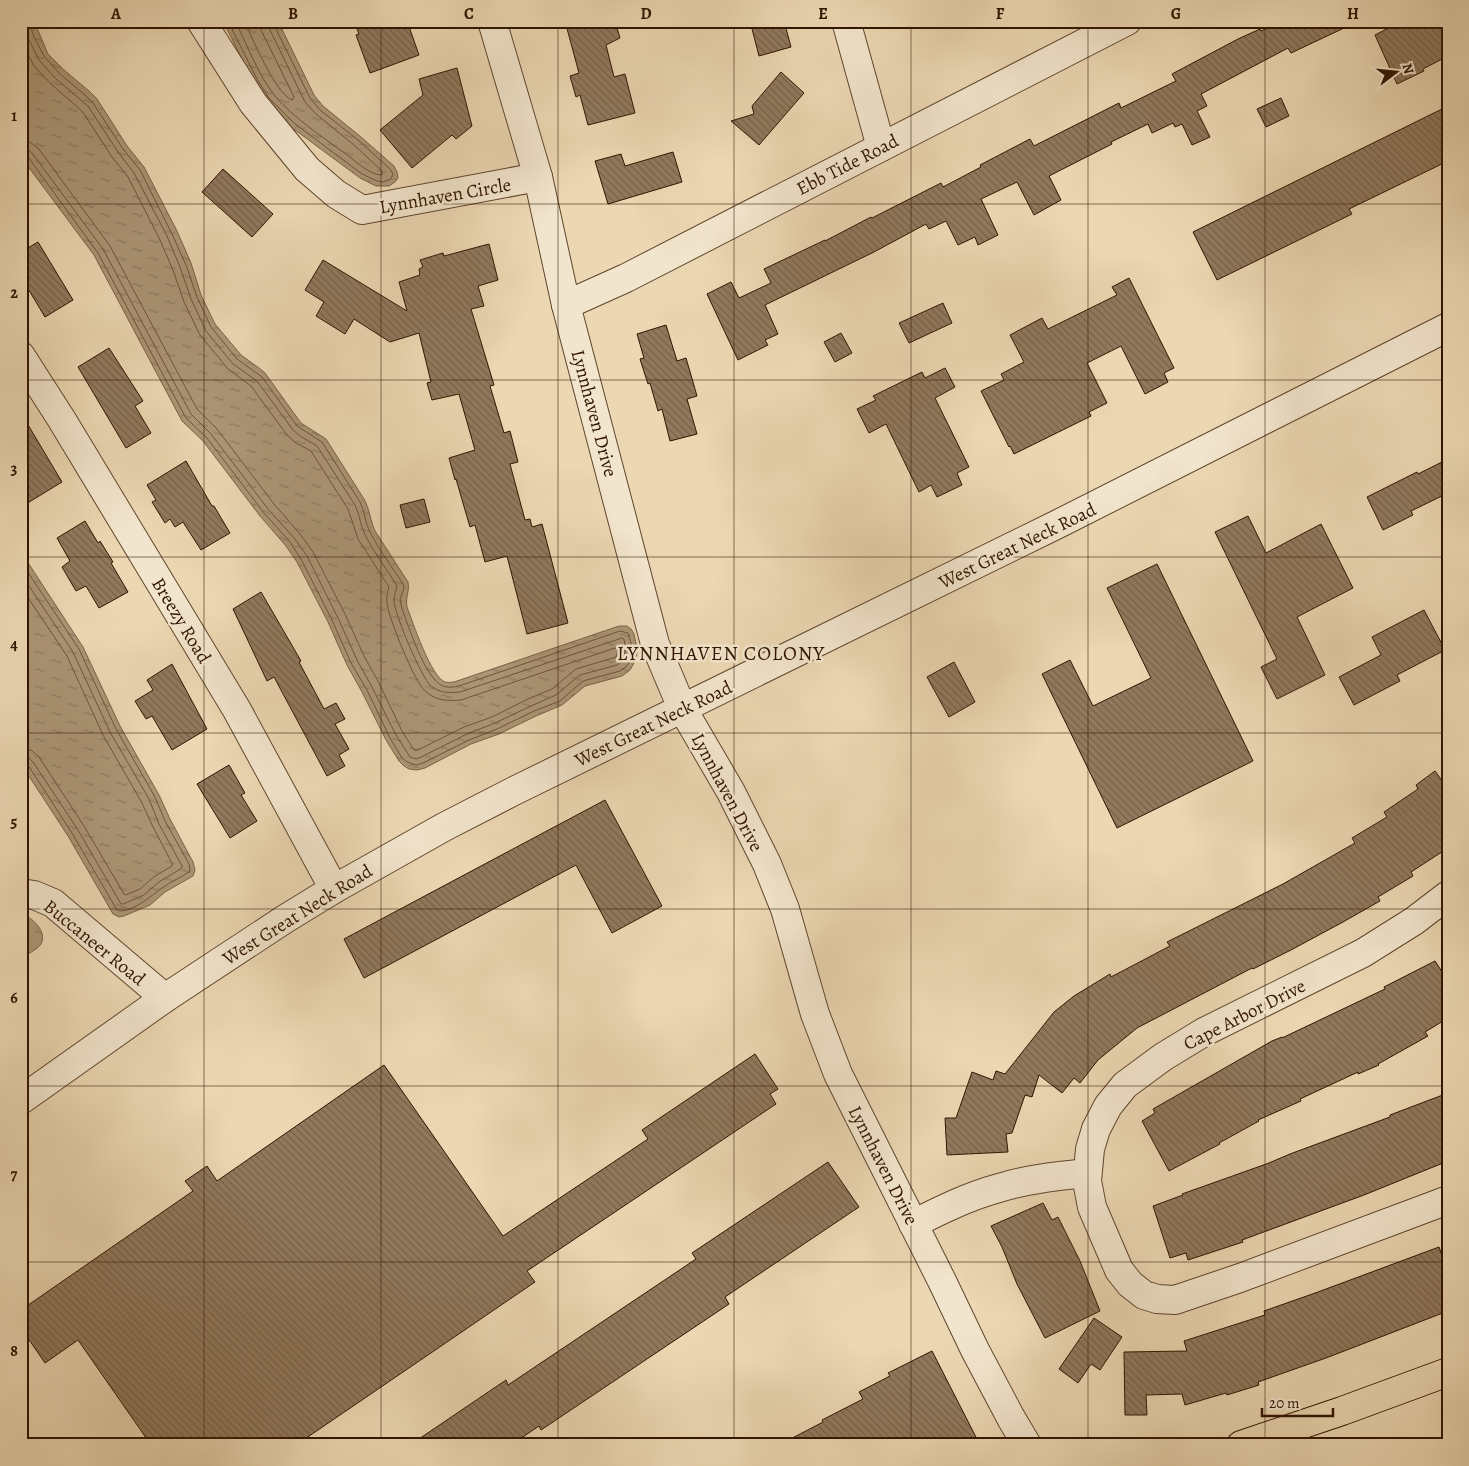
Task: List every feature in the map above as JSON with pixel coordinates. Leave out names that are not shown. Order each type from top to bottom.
[{"type":"main road","points":[[1241,1445],[1342,1411],[1448,1372]]},
{"type":"street","name":"Lynnhaven Circle","points":[[201,21],[253,103],[307,169],[336,194],[362,210],[538,178]]},
{"type":"street","name":"Lynnhaven Drive","points":[[492,21],[538,178],[566,305],[655,644],[682,708],[731,792],[767,864],[785,909],[815,1014],[838,1074],[980,1359],[1027,1445]]},
{"type":"street","points":[[846,21],[881,147]]},
{"type":"street","name":"Ebb Tide Road","points":[[566,305],[626,278],[1127,21]]},
{"type":"street","name":"West Great Neck Road","points":[[21,1100],[164,998],[285,919],[334,888],[462,818],[682,708],[886,610],[1448,327]]},
{"type":"street","name":"Breezy Road","points":[[21,356],[62,420],[236,710],[334,888]]},
{"type":"street","name":"Buccaneer Road","points":[[21,893],[34,895],[52,904],[164,998]]},
{"type":"street","name":"Cape Arbor Drive","points":[[1448,895],[1414,921],[1364,953],[1204,1032],[1163,1057],[1125,1086],[1108,1106],[1096,1129],[1090,1149],[1088,1173],[1092,1207],[1119,1270],[1130,1284],[1144,1295],[1157,1299],[1174,1300],[1240,1278],[1448,1200]]},
{"type":"street","points":[[913,1224],[954,1204],[999,1188],[1046,1177],[1088,1173]]},
{"type":"water","points":[[21,21],[34,21],[48,54],[97,99],[127,146],[144,167],[177,231],[191,263],[201,295],[215,324],[241,355],[265,373],[301,423],[326,439],[364,499],[375,531],[408,582],[407,607],[428,660],[440,678],[445,682],[456,681],[619,626],[627,626],[634,634],[637,653],[630,670],[622,676],[585,686],[562,705],[499,734],[471,744],[425,768],[409,769],[399,761],[347,665],[328,622],[297,562],[203,441],[182,421],[94,255],[21,157]]},
{"type":"water","points":[[223,21],[278,21],[314,95],[323,106],[394,166],[398,178],[395,182],[389,186],[376,186],[360,178],[291,127],[265,102]]},
{"type":"water","points":[[21,552],[83,647],[120,726],[159,795],[193,862],[195,870],[193,876],[165,892],[150,905],[124,916],[119,917],[113,914],[68,836],[21,764]]},
{"type":"water","points":[[21,913],[37,925],[43,939],[37,948],[21,958]]},
{"type":"building","points":[[354,21],[407,21],[419,55],[370,73],[356,35],[359,34]]},
{"type":"building","points":[[565,21],[615,21],[620,38],[606,45],[614,77],[625,74],[635,113],[588,125],[580,95],[576,97],[570,76],[579,73]]},
{"type":"building","points":[[750,21],[784,21],[791,47],[759,56]]},
{"type":"building","points":[[1282,21],[1359,21],[1291,53],[1288,48],[1201,94],[1207,106],[1197,111],[1210,137],[1192,145],[1182,124],[1175,127],[1173,123],[1152,133],[1148,124],[1049,176],[1061,200],[1034,215],[1017,182],[981,199],[998,235],[978,245],[975,237],[958,245],[946,221],[929,229],[926,224],[874,252],[765,305],[778,334],[765,340],[768,345],[738,360],[707,294],[731,282],[739,298],[771,283],[764,269],[941,183],[943,187],[1030,139],[1034,146],[1119,103],[1121,108],[1176,81],[1172,74],[1238,39]]},
{"type":"building","points":[[1402,21],[1448,21],[1448,56],[1423,69],[1424,71],[1397,84],[1375,35]]},
{"type":"building","points":[[457,68],[472,126],[456,139],[452,135],[412,168],[380,130],[423,95],[419,79]]},
{"type":"building","points":[[781,72],[804,93],[759,145],[731,121],[754,114],[752,106]]},
{"type":"building","points":[[1281,98],[1289,116],[1266,127],[1257,109]]},
{"type":"building","points":[[1448,106],[1448,161],[1349,209],[1352,214],[1217,280],[1193,232]]},
{"type":"building","points":[[673,152],[682,182],[608,204],[595,161],[621,154],[625,166]]},
{"type":"building","points":[[223,169],[273,214],[252,237],[202,192]]},
{"type":"building","points":[[38,242],[73,300],[45,317],[21,277],[21,252]]},
{"type":"building","points":[[489,244],[498,280],[478,286],[484,306],[471,309],[494,385],[490,386],[504,433],[510,431],[518,462],[510,464],[525,520],[530,519],[532,527],[542,524],[568,623],[527,634],[507,556],[485,562],[475,525],[470,527],[455,480],[449,458],[475,450],[459,394],[432,400],[427,383],[431,382],[419,333],[390,342],[354,319],[345,334],[316,316],[324,302],[305,290],[323,260],[407,311],[399,282],[420,275],[419,269],[423,267],[420,260],[443,253],[444,256]]},
{"type":"building","points":[[1129,278],[1174,368],[1164,373],[1168,382],[1145,394],[1121,346],[1087,363],[1107,403],[1089,412],[1091,416],[1014,454],[981,391],[1004,380],[1001,374],[1024,362],[1010,335],[1042,318],[1048,329],[1117,295],[1112,287]]},
{"type":"building","points":[[943,303],[952,323],[909,343],[899,323]]},
{"type":"building","points":[[666,325],[677,361],[686,358],[697,396],[687,399],[697,434],[670,441],[662,409],[658,411],[650,383],[648,384],[640,359],[644,358],[637,334]]},
{"type":"building","points":[[841,333],[852,353],[835,362],[824,342]]},
{"type":"building","points":[[109,348],[143,401],[135,406],[151,433],[126,448],[78,367]]},
{"type":"building","points":[[945,368],[955,387],[935,398],[969,467],[957,473],[962,485],[937,497],[931,485],[919,492],[886,424],[869,433],[857,409],[876,400],[873,396],[922,372],[925,378]]},
{"type":"building","points":[[21,413],[62,482],[21,507]]},
{"type":"building","points":[[1448,459],[1448,493],[1411,511],[1413,515],[1383,530],[1367,497]]},
{"type":"building","points":[[186,461],[230,533],[201,550],[183,522],[175,527],[170,519],[165,523],[152,502],[156,500],[147,485]]},
{"type":"building","points":[[424,499],[430,522],[406,528],[400,505]]},
{"type":"building","points":[[1248,516],[1266,553],[1321,524],[1353,588],[1297,617],[1325,675],[1277,699],[1261,667],[1277,659],[1215,532]]},
{"type":"building","points":[[85,521],[98,543],[100,541],[113,562],[111,563],[128,592],[99,608],[86,586],[76,591],[62,567],[70,561],[57,538]]},
{"type":"building","points":[[1157,564],[1253,761],[1117,828],[1042,674],[1070,660],[1093,706],[1151,678],[1107,588]]},
{"type":"building","points":[[261,592],[301,661],[299,662],[324,709],[336,703],[345,719],[335,724],[349,749],[339,755],[345,766],[327,776],[274,677],[267,681],[233,609]]},
{"type":"building","points":[[1424,610],[1445,650],[1397,675],[1400,681],[1354,705],[1339,677],[1381,655],[1372,637]]},
{"type":"building","points":[[954,662],[975,702],[949,717],[927,677]]},
{"type":"building","points":[[172,664],[207,729],[172,750],[152,716],[146,719],[135,701],[153,690],[147,680]]},
{"type":"building","points":[[229,765],[245,793],[241,795],[257,821],[230,838],[197,784]]},
{"type":"building","points":[[1435,771],[1448,789],[1448,848],[1411,872],[1413,876],[1378,897],[1380,901],[1343,922],[1137,1028],[1098,1060],[1080,1083],[1074,1078],[1062,1093],[1039,1075],[1032,1097],[1025,1095],[1012,1133],[1006,1134],[1008,1152],[947,1155],[945,1118],[956,1118],[972,1072],[993,1080],[996,1071],[1005,1074],[1054,1012],[1074,996],[1110,974],[1111,977],[1170,946],[1167,942],[1283,884],[1355,843],[1352,838],[1387,817],[1384,812],[1418,789],[1416,785]]},
{"type":"building","points":[[605,800],[662,906],[612,933],[576,865],[364,978],[344,939]]},
{"type":"building","points":[[1435,961],[1448,981],[1448,1018],[1425,1032],[1428,1036],[1379,1065],[1358,1074],[1358,1072],[1258,1120],[1220,1144],[1169,1171],[1142,1121],[1155,1113],[1153,1109],[1272,1041],[1385,989],[1384,987]]},
{"type":"building","points":[[755,1054],[778,1089],[770,1094],[776,1104],[527,1271],[535,1282],[296,1445],[151,1445],[78,1340],[45,1363],[21,1328],[21,1310],[193,1191],[185,1181],[207,1166],[217,1181],[384,1065],[503,1236],[648,1139],[642,1130]]},
{"type":"building","points":[[1448,1093],[1448,1161],[1364,1195],[1242,1240],[1243,1242],[1188,1260],[1186,1253],[1170,1258],[1153,1206],[1390,1117],[1390,1115]]},
{"type":"building","points":[[828,1162],[859,1207],[725,1297],[729,1304],[541,1430],[539,1426],[511,1445],[410,1445],[506,1380],[508,1385],[696,1259],[692,1253]]},
{"type":"building","points":[[1043,1203],[1052,1220],[1058,1217],[1080,1261],[1100,1311],[1045,1338],[1017,1284],[991,1226]]},
{"type":"building","points":[[1439,1247],[1448,1272],[1448,1311],[1258,1382],[1259,1385],[1227,1395],[1226,1393],[1185,1405],[1182,1394],[1146,1395],[1147,1415],[1125,1415],[1124,1352],[1187,1351],[1184,1341],[1265,1315],[1264,1311]]},
{"type":"building","points":[[1094,1318],[1122,1337],[1100,1370],[1091,1364],[1078,1383],[1059,1369]]},
{"type":"building","points":[[932,1351],[980,1445],[779,1445],[863,1399],[859,1392],[890,1376],[888,1373]]},
{"type":"district","name":"LYNNHAVEN COLONY","points":[[721,653]]}]
